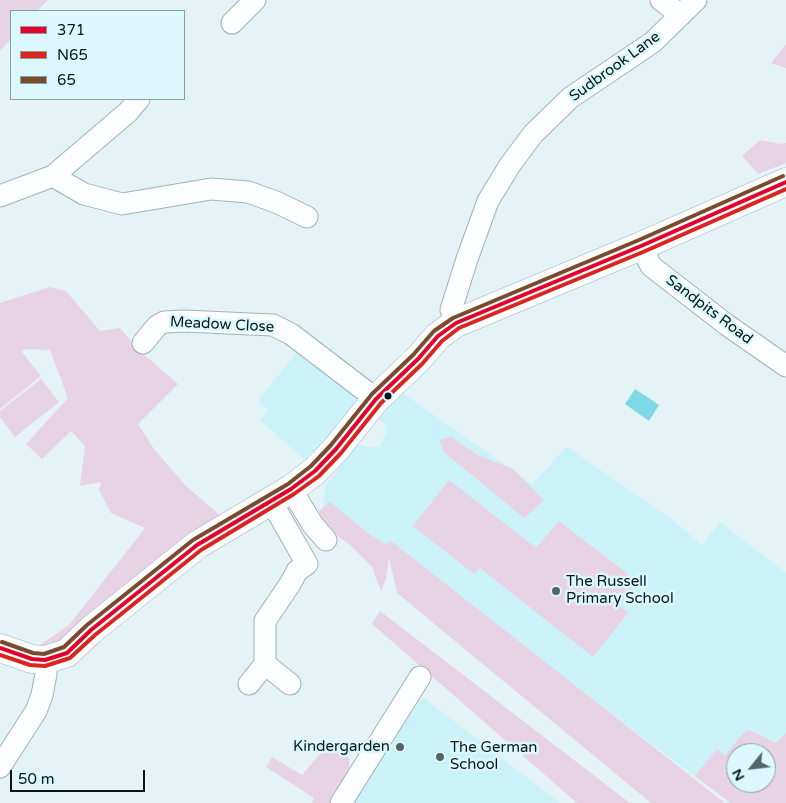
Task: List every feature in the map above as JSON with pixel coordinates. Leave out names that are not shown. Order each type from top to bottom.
[{"type":"main road","points":[[0,648],[32,659],[46,660],[68,652],[91,630],[197,545],[281,495],[322,465],[376,399],[418,359],[438,336],[456,324],[786,182]]},
{"type":"street","points":[[232,23],[255,0]]},
{"type":"street","points":[[661,0],[681,15]]},
{"type":"street","name":"Sudbrook Lane","points":[[456,324],[452,310],[466,259],[488,201],[510,165],[533,134],[570,98],[653,42],[696,0]]},
{"type":"street","points":[[0,196],[54,176],[128,112],[138,100]]},
{"type":"street","points":[[54,176],[84,194],[122,204],[211,188],[248,192],[276,202],[307,217]]},
{"type":"street","name":"Sandpits Road","points":[[641,246],[652,266],[727,325],[786,366]]},
{"type":"street","name":"Meadow Close","points":[[143,343],[157,326],[164,322],[184,321],[274,325],[291,334],[376,399]]},
{"type":"street","points":[[281,495],[326,540]]},
{"type":"street","points":[[249,684],[265,664],[265,621],[290,584],[297,570],[307,564],[281,495]]},
{"type":"street","points":[[0,767],[36,711],[42,695],[46,674],[46,660]]},
{"type":"street","points":[[265,664],[290,684]]},
{"type":"street","points":[[341,803],[420,677]]},
{"type":"shaded area","points":[[0,0],[48,0],[38,10],[10,10],[10,40],[0,51]]},
{"type":"shaded area","points":[[786,44],[786,68],[771,63]]},
{"type":"shaded area","points":[[760,140],[781,144],[786,143],[786,163],[758,174],[742,156]]},
{"type":"shaded area","points":[[50,287],[66,291],[100,331],[120,328],[140,351],[178,384],[138,424],[154,449],[185,485],[222,517],[53,647],[40,645],[69,625],[145,528],[111,513],[99,490],[101,482],[80,486],[85,446],[71,431],[42,459],[26,444],[68,398],[50,350],[27,349],[21,351],[41,376],[0,409],[0,303]]},
{"type":"shaded area","points":[[296,353],[362,402],[308,463],[260,420],[268,410],[258,401]]},
{"type":"shaded area","points":[[41,379],[59,402],[15,437],[0,417],[0,411]]},
{"type":"shaded area","name":"The Russell Primary School","points":[[404,394],[532,484],[567,447],[669,517],[702,545],[720,522],[786,573],[786,803],[730,803],[459,599],[329,513],[323,505],[325,487],[357,443],[367,447],[379,447],[386,434],[386,426],[379,419],[393,401]]},
{"type":"shaded area","points":[[451,437],[478,455],[513,469],[544,500],[524,518],[445,453],[439,440]]},
{"type":"shaded area","points":[[449,480],[536,548],[559,521],[637,581],[619,606],[628,613],[593,657],[480,568],[474,574],[413,526]]},
{"type":"shaded area","points":[[330,502],[369,534],[385,544],[391,541],[725,803],[651,803],[397,593],[389,558],[386,579],[381,591],[372,567],[349,544],[325,528],[319,511]]},
{"type":"shaded area","points":[[380,611],[630,803],[577,803],[372,624]]},
{"type":"shaded area","name":"The German School","points":[[423,697],[472,735],[560,803],[348,803]]},
{"type":"shaded area","points":[[749,730],[776,743],[735,743],[743,733]]},
{"type":"shaded area","points":[[786,733],[786,803],[731,803],[695,776],[717,749],[725,756],[726,755],[726,793],[776,793],[776,743]]},
{"type":"shaded area","points":[[330,742],[349,758],[351,803],[312,803],[314,798],[266,767],[272,757],[302,775]]},
{"type":"water","points":[[635,389],[659,405],[649,421],[625,404]]},
{"type":"transit line","name":"65","points":[[2,642],[33,653],[44,654],[64,647],[87,625],[193,540],[288,484],[311,466],[331,445],[372,394],[413,355],[434,331],[453,318],[639,240],[783,176]]},
{"type":"transit line","name":"371","points":[[0,648],[32,659],[45,660],[67,653],[91,630],[197,545],[291,489],[315,471],[336,449],[376,399],[418,359],[438,336],[456,323],[641,246],[786,182]]},
{"type":"transit line","name":"N65","points":[[0,655],[30,665],[45,666],[70,658],[95,635],[201,550],[294,494],[319,476],[341,453],[381,403],[422,364],[442,341],[459,328],[643,252],[786,189]]},
{"type":"place","name":"The Russell Primary School","points":[[556,591]]},
{"type":"place","name":"Kindergarden","points":[[400,747]]},
{"type":"place","name":"The German School","points":[[440,757]]}]
